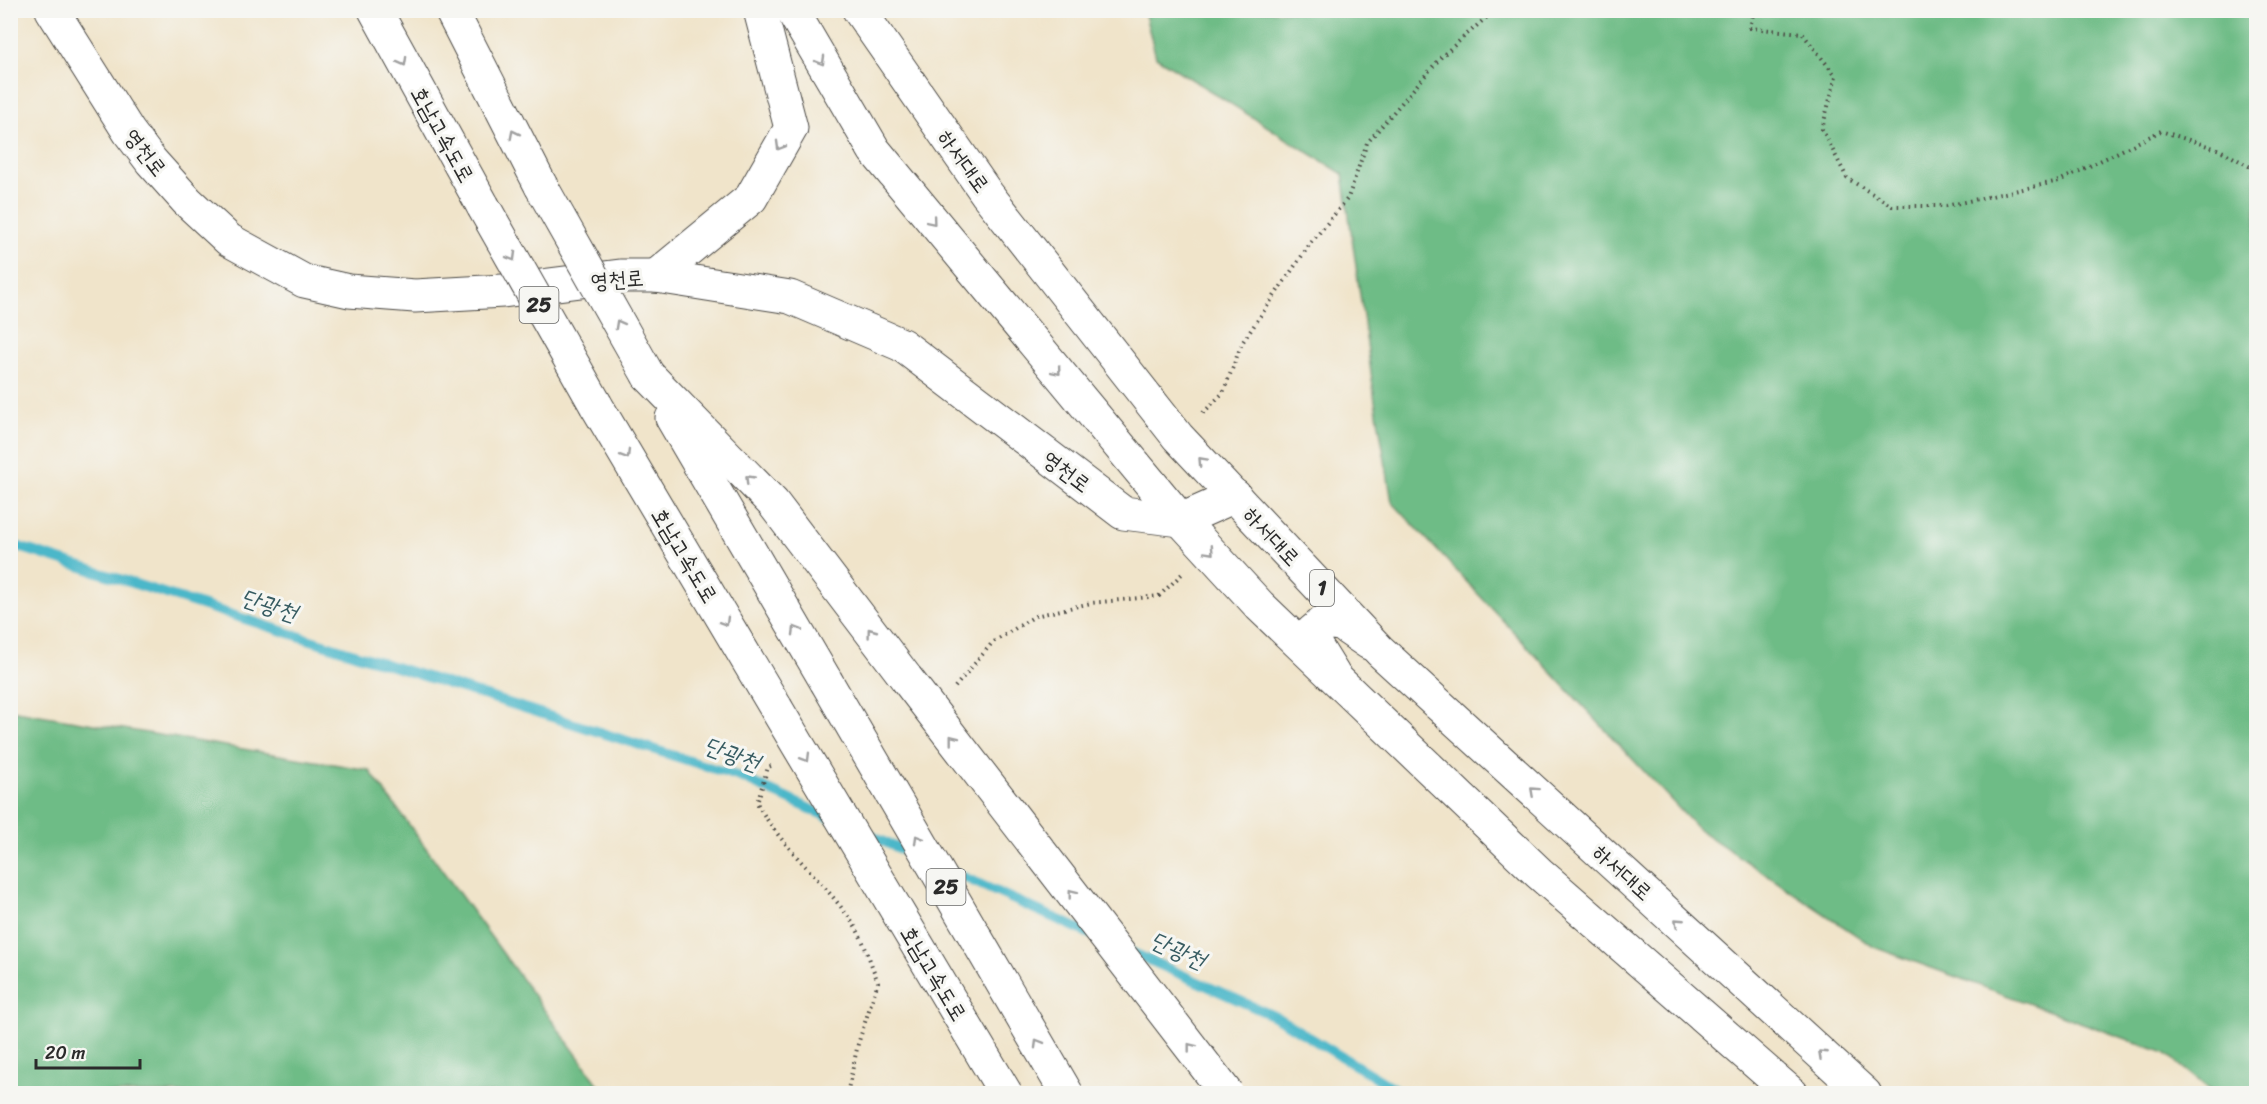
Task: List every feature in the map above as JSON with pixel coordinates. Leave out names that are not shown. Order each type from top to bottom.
[{"type":"main road","name":"영천로","points":[[52,10],[129,132],[150,161],[187,201],[229,240],[304,281],[349,291],[415,296],[502,291],[621,276],[656,276],[790,297],[902,345],[1123,513],[1181,520]]},
{"type":"main road","name":"호남고속도로","points":[[375,10],[596,405],[1006,1094]]},
{"type":"main road","name":"25","points":[[451,10],[541,186],[648,375],[1067,1094]]},
{"type":"main road","points":[[656,276],[751,198],[791,128],[760,10]]},
{"type":"main road","points":[[792,10],[874,150],[1181,520],[1260,606],[1539,873],[1792,1094]]},
{"type":"main road","name":"하서대로","points":[[859,10],[987,194],[1179,436],[1380,651],[1865,1094]]},
{"type":"main road","name":"25","points":[[648,375],[773,503],[1227,1094]]},
{"type":"main road","points":[[1181,520],[1235,496]]},
{"type":"main road","points":[[1334,675],[1315,645],[1312,632],[1324,622],[1341,624],[1380,651]]},
{"type":"path","points":[[1179,436],[1223,393],[1242,344],[1311,244],[1348,198],[1367,143],[1442,56],[1495,10]]},
{"type":"path","points":[[1754,10],[1750,28],[1802,33],[1836,76],[1822,129],[1847,178],[1892,206],[1946,206],[2059,181],[2161,130],[2220,150],[2256,170]]},
{"type":"path","points":[[952,689],[992,643],[1035,616],[1091,603],[1159,596],[1208,549]]},
{"type":"path","points":[[779,763],[768,767],[757,803],[771,829],[857,930],[878,982],[858,1044],[847,1094]]},
{"type":"green space","points":[[1144,11],[2256,11],[2256,1093],[2214,1093],[2165,1053],[1874,947],[1698,829],[1392,502],[1375,401],[1343,174],[1156,57]]},
{"type":"green space","points":[[10,710],[369,770],[599,1085],[600,1093],[11,1093]]},
{"type":"waterway","name":"단광천","points":[[10,544],[740,777],[830,818]]},
{"type":"waterway","name":"단광천","points":[[858,830],[918,857]]},
{"type":"waterway","name":"단광천","points":[[946,869],[1090,934]]},
{"type":"waterway","name":"단광천","points":[[1129,951],[1276,1017],[1403,1094]]}]
